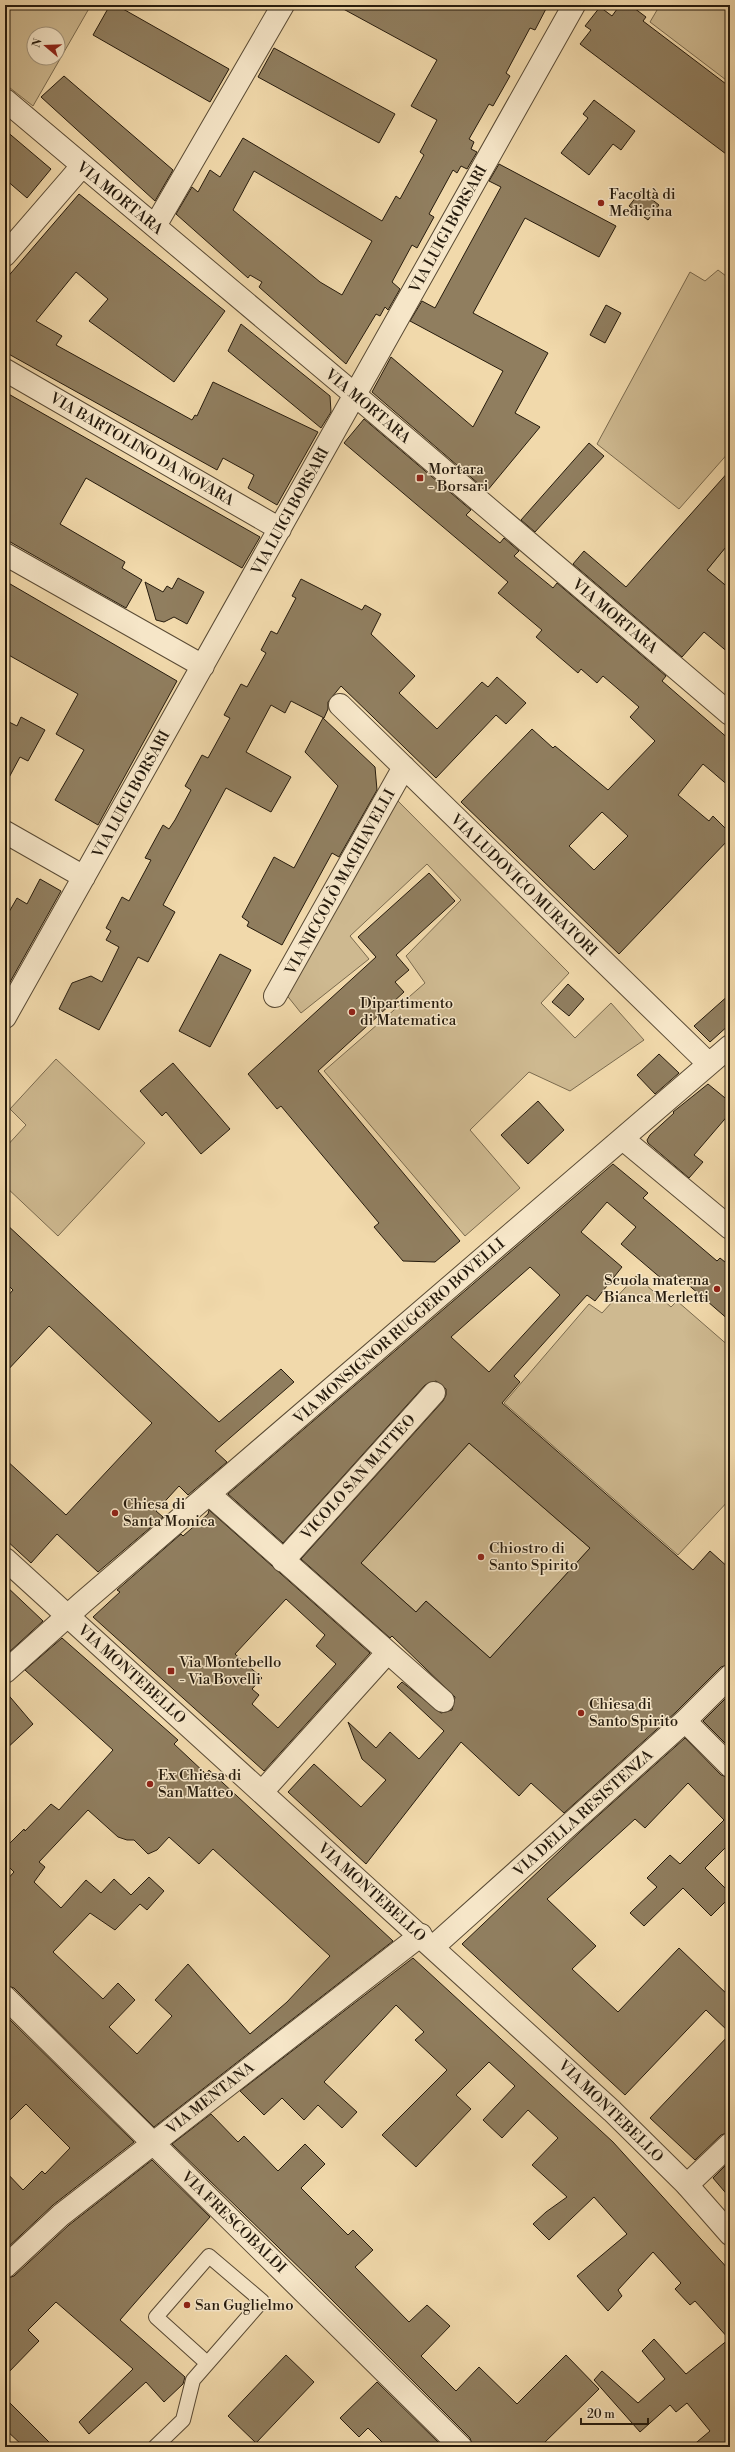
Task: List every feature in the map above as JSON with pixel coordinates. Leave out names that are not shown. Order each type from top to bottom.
[{"type":"street","points":[[155,226],[282,5]]},
{"type":"street","name":"VIA LUIGI BORSARI","points":[[5,1017],[574,5]]},
{"type":"street","name":"VIA MORTARA","points":[[5,100],[355,394],[730,714]]},
{"type":"street","points":[[5,255],[82,166]]},
{"type":"street","name":"VIA BARTOLINO DA NOVARA","points":[[5,370],[280,529]]},
{"type":"street","points":[[5,554],[203,666]]},
{"type":"street","name":"VIA LUDOVICO MURATORI","points":[[340,705],[709,1064]]},
{"type":"street","name":"VIA NICCOLÒ MACHIAVELLI","points":[[275,996],[404,768]]},
{"type":"street","points":[[5,832],[84,877]]},
{"type":"street","name":"VIA MONSIGNOR RUGGERO BOVELLI","points":[[5,1672],[68,1615],[730,1046]]},
{"type":"street","points":[[623,1138],[730,1228]]},
{"type":"street","name":"VICOLO SAN MATTEO","points":[[282,1561],[434,1393]]},
{"type":"street","points":[[209,1494],[282,1561],[443,1701]]},
{"type":"street","name":"VIA MONTEBELLO","points":[[5,1558],[612,2111],[686,2185],[730,2234]]},
{"type":"street","points":[[262,1792],[387,1653]]},
{"type":"street","name":"VIA DELLA RESISTENZA","points":[[427,1941],[685,1721],[730,1676]]},
{"type":"street","points":[[685,1721],[730,1766]]},
{"type":"street","name":"VIA MENTANA","points":[[5,2268],[61,2215],[153,2142],[427,1941]]},
{"type":"street","name":"VIA FRESCOBALDI","points":[[5,1997],[462,2447]]},
{"type":"street","points":[[686,2185],[730,2144]]},
{"type":"lane","points":[[154,2447],[183,2420],[193,2380],[262,2302],[209,2256],[156,2317],[207,2363]]},
{"type":"shaded area","points":[[5,5],[61,5],[64,8],[66,5],[91,5],[66,49],[66,26],[26,26],[26,66],[56,66],[33,106],[5,84]]},
{"type":"shaded area","points":[[660,5],[730,5],[730,83],[650,22]]},
{"type":"shaded area","points":[[718,270],[730,279],[730,451],[679,509],[597,444],[690,272],[705,281]]},
{"type":"shaded area","points":[[730,542],[730,589],[707,570]]},
{"type":"shaded area","points":[[395,798],[569,973],[541,1003],[575,1038],[611,1003],[644,1040],[570,1091],[529,1072],[470,1130],[520,1188],[465,1236],[324,1071],[425,983],[406,956],[461,900],[427,864],[350,936],[369,959],[301,1013],[285,993]]},
{"type":"shaded area","points":[[56,1059],[145,1143],[58,1236],[5,1186],[5,1148],[26,1125],[10,1109]]},
{"type":"shaded area","points":[[636,1276],[671,1307],[677,1301],[730,1347],[730,1499],[678,1555],[504,1403],[589,1304],[602,1313]]},
{"type":"shaded area","points":[[469,1443],[590,1548],[490,1658],[426,1601],[416,1612],[361,1563]]},
{"type":"building","points":[[110,5],[116,5],[229,69],[210,102],[93,35]]},
{"type":"building","points":[[336,5],[548,5],[535,30],[530,28],[506,73],[510,76],[493,106],[489,104],[469,139],[474,142],[471,149],[477,152],[467,169],[461,166],[457,173],[453,170],[429,214],[434,217],[417,248],[412,245],[392,282],[400,289],[388,310],[385,307],[380,316],[376,314],[346,364],[259,287],[262,282],[250,275],[248,278],[176,214],[192,187],[198,192],[210,170],[220,177],[243,138],[382,221],[396,196],[400,199],[424,155],[420,152],[437,120],[411,106],[437,60]],"holes":[[[254,171],[372,241],[342,295],[320,282],[233,210]]]},
{"type":"building","points":[[620,5],[630,5],[646,17],[643,21],[730,87],[730,157],[580,44],[591,30],[585,26],[600,7],[612,16]]},
{"type":"building","points":[[274,48],[395,114],[379,143],[258,77]]},
{"type":"building","points":[[64,76],[173,170],[155,201],[41,97]]},
{"type":"building","points":[[594,100],[635,131],[621,150],[613,144],[589,175],[561,153],[588,118],[583,114]]},
{"type":"building","points":[[5,130],[51,169],[27,198],[5,179]]},
{"type":"building","points":[[499,164],[616,226],[599,257],[525,218],[473,313],[548,353],[515,413],[540,427],[487,491],[372,392],[391,357],[473,427],[503,371],[410,321],[422,301],[435,308],[501,187],[489,181]]},
{"type":"building","points":[[641,191],[659,205],[648,220],[629,206]]},
{"type":"building","points":[[79,194],[225,311],[174,382],[89,321],[108,299],[76,272],[36,321],[62,336],[56,345],[192,420],[195,415],[197,416],[213,382],[318,432],[277,505],[248,488],[254,475],[223,458],[217,470],[5,352],[5,280]]},
{"type":"building","points":[[606,305],[621,313],[605,343],[590,335]]},
{"type":"building","points":[[241,324],[330,396],[331,412],[321,428],[228,351]]},
{"type":"building","points":[[5,392],[260,537],[242,568],[86,478],[60,524],[125,562],[122,568],[142,580],[126,608],[5,539]]},
{"type":"building","points":[[364,419],[471,510],[466,515],[500,543],[504,538],[519,551],[514,556],[553,588],[557,583],[666,676],[662,681],[730,740],[730,787],[703,764],[678,795],[709,821],[713,816],[730,833],[730,838],[619,954],[461,802],[532,729],[553,748],[555,746],[608,790],[655,741],[630,717],[639,707],[603,676],[597,683],[581,669],[578,673],[536,637],[542,630],[498,593],[508,582],[344,443]],"holes":[[[602,812],[628,836],[594,870],[569,846]]]},
{"type":"building","points":[[589,443],[604,456],[535,532],[521,520]]},
{"type":"building","points":[[730,470],[730,542],[707,570],[730,589],[730,654],[704,632],[682,657],[573,564],[584,551],[626,587]]},
{"type":"building","points":[[178,578],[204,592],[187,624],[174,617],[164,622],[156,620],[145,582],[163,592],[167,586],[172,589]]},
{"type":"building","points":[[301,579],[362,610],[365,605],[381,614],[371,634],[415,676],[399,693],[437,729],[482,682],[488,687],[497,677],[526,703],[506,724],[496,715],[436,778],[341,686],[328,702],[328,709],[324,718],[291,701],[285,713],[271,705],[246,752],[291,777],[271,812],[226,788],[163,905],[175,912],[148,962],[138,957],[99,1030],[59,1009],[72,983],[91,976],[102,982],[119,947],[106,940],[111,931],[106,928],[122,897],[129,901],[151,860],[145,858],[163,825],[169,829],[175,820],[191,790],[185,786],[202,755],[208,758],[230,718],[224,715],[241,684],[247,687],[266,653],[261,650],[271,631],[277,634],[296,598],[292,596]]},
{"type":"building","points":[[5,581],[177,681],[98,825],[55,800],[84,750],[56,734],[78,694],[5,653]]},
{"type":"building","points":[[21,717],[45,730],[28,761],[20,757],[5,785],[5,720],[17,726]]},
{"type":"building","points":[[323,718],[375,767],[377,790],[339,857],[332,853],[282,945],[247,926],[249,922],[242,917],[274,857],[294,868],[338,786],[305,752]]},
{"type":"building","points":[[429,873],[455,901],[396,955],[409,970],[395,982],[404,992],[318,1071],[460,1241],[435,1262],[403,1261],[374,1227],[379,1223],[281,1106],[277,1109],[248,1074],[376,957],[358,937]]},
{"type":"building","points":[[40,879],[61,891],[5,991],[5,919],[17,898],[27,904]]},
{"type":"building","points":[[220,954],[251,970],[210,1047],[179,1031]]},
{"type":"building","points":[[568,984],[584,999],[569,1016],[552,1002]]},
{"type":"building","points":[[730,994],[730,1024],[710,1042],[694,1026]]},
{"type":"building","points":[[659,1054],[679,1073],[655,1094],[637,1075]]},
{"type":"building","points":[[173,1063],[230,1129],[201,1154],[166,1112],[162,1116],[140,1091]]},
{"type":"building","points":[[708,1084],[730,1102],[730,1113],[694,1155],[703,1162],[689,1178],[648,1143],[647,1140],[650,1135],[674,1113],[673,1112]]},
{"type":"building","points":[[538,1101],[564,1130],[528,1164],[501,1135]]},
{"type":"building","points":[[613,1164],[648,1193],[643,1198],[717,1261],[720,1258],[730,1266],[730,1321],[677,1275],[669,1285],[621,1244],[636,1227],[607,1202],[581,1232],[622,1267],[595,1301],[587,1295],[514,1376],[520,1382],[502,1403],[693,1570],[710,1551],[730,1569],[730,1664],[721,1667],[676,1712],[564,1813],[531,1783],[519,1796],[461,1742],[366,1864],[288,1792],[314,1764],[361,1807],[386,1780],[362,1759],[348,1722],[376,1748],[390,1732],[419,1759],[444,1731],[397,1687],[402,1682],[441,1713],[452,1710],[455,1697],[392,1636],[390,1638],[301,1559],[443,1401],[446,1395],[446,1389],[436,1381],[425,1385],[283,1543],[228,1494]],"holes":[[[530,1267],[560,1295],[489,1372],[451,1337]],[[469,1443],[590,1548],[490,1658],[426,1601],[416,1612],[361,1563]]]},
{"type":"building","points":[[5,1223],[219,1422],[281,1369],[294,1382],[215,1451],[227,1462],[188,1495],[179,1486],[156,1511],[163,1517],[98,1572],[57,1534],[31,1563],[5,1539],[5,1459],[66,1515],[152,1423],[49,1326],[5,1373],[5,1299],[13,1290],[5,1282]]},
{"type":"building","points":[[209,1510],[370,1653],[264,1771],[93,1617],[120,1592],[117,1590],[181,1534],[183,1536],[208,1514]],"holes":[[[286,1599],[325,1635],[316,1646],[336,1664],[278,1728],[252,1704],[259,1695],[252,1689],[262,1678],[235,1654]]]},
{"type":"building","points":[[5,1585],[43,1621],[7,1654],[5,1652]]},
{"type":"building","points":[[62,1638],[178,1740],[174,1744],[206,1774],[209,1770],[393,1941],[154,2127],[14,1988],[5,1985],[5,1882],[14,1872],[5,1863],[5,1848],[24,1829],[25,1831],[51,1804],[59,1810],[113,1750],[25,1670]],"holes":[[[88,1810],[118,1837],[127,1840],[134,1840],[148,1854],[157,1850],[169,1837],[199,1864],[213,1849],[330,1956],[287,2002],[250,2034],[188,1964],[155,2000],[172,2016],[137,2054],[109,2027],[135,2000],[118,1983],[103,1999],[53,1952],[90,1913],[115,1930],[140,1904],[147,1910],[164,1891],[149,1877],[131,1895],[114,1879],[101,1893],[86,1880],[61,1908],[34,1882],[45,1867],[39,1862]]]},
{"type":"building","points":[[5,1691],[33,1724],[5,1750]]},
{"type":"building","points":[[730,1694],[730,1748],[703,1721]]},
{"type":"building","points":[[685,1738],[721,1775],[730,1778],[730,1843],[705,1868],[730,1893],[730,1897],[711,1916],[683,1888],[644,1926],[630,1913],[657,1887],[647,1878],[670,1855],[680,1864],[724,1820],[688,1783],[645,1828],[635,1819],[547,1899],[596,1946],[572,1969],[618,2012],[679,1948],[730,1997],[730,2033],[706,2010],[625,2095],[462,1944],[582,1830]]},
{"type":"building","points":[[413,1958],[613,2142],[730,2271],[730,2447],[691,2447],[710,2431],[687,2403],[676,2412],[670,2405],[640,2432],[594,2380],[602,2371],[638,2403],[665,2379],[642,2351],[654,2339],[686,2374],[729,2339],[695,2301],[690,2305],[675,2289],[681,2283],[653,2252],[618,2290],[622,2296],[608,2311],[577,2276],[627,2234],[594,2197],[549,2240],[533,2224],[546,2212],[567,2197],[532,2165],[558,2138],[528,2110],[502,2138],[483,2120],[515,2086],[489,2062],[456,2095],[471,2109],[416,2167],[382,2135],[447,2070],[415,2040],[424,2032],[396,2005],[324,2082],[357,2112],[342,2128],[318,2105],[304,2120],[282,2098],[264,2115],[240,2091]]},
{"type":"building","points":[[5,2015],[134,2142],[53,2205],[5,2250],[5,2171],[23,2190],[42,2171],[45,2174],[70,2148],[26,2104],[5,2125]]},
{"type":"building","points":[[730,2034],[730,2132],[721,2135],[695,2160],[650,2118]]},
{"type":"building","points":[[211,2114],[238,2142],[244,2136],[278,2171],[305,2144],[325,2164],[301,2188],[348,2235],[353,2230],[373,2250],[355,2267],[409,2322],[427,2305],[450,2326],[421,2356],[456,2391],[479,2367],[517,2404],[566,2355],[599,2389],[540,2447],[473,2447],[470,2438],[313,2281],[172,2144]]},
{"type":"building","points":[[152,2160],[210,2217],[120,2320],[185,2377],[183,2384],[164,2402],[146,2382],[89,2434],[79,2422],[133,2369],[56,2302],[28,2330],[39,2341],[5,2376],[5,2279],[14,2276],[69,2225]]},
{"type":"building","points":[[730,2161],[730,2198],[713,2178]]},
{"type":"building","points":[[286,2355],[314,2382],[256,2443],[228,2416]]},
{"type":"building","points":[[377,2382],[443,2447],[387,2447],[368,2428],[359,2437],[340,2418]]},
{"type":"building","points":[[5,2398],[54,2447],[24,2447],[5,2429]]},
{"type":"place","name":"Facoltà di Medicina","points":[[601,203]]},
{"type":"place","name":"Mortara - Borsari","points":[[420,478]]},
{"type":"place","name":"Dipartimento di Matematica","points":[[352,1012]]},
{"type":"place","name":"Scuola materna Bianca Merletti","points":[[717,1289]]},
{"type":"place","name":"Chiesa di Santa Monica","points":[[115,1513]]},
{"type":"place","name":"Chiostro di Santo Spirito","points":[[481,1557]]},
{"type":"place","name":"Via Montebello - Via Bovelli","points":[[171,1671]]},
{"type":"place","name":"Chiesa di Santo Spirito","points":[[581,1713]]},
{"type":"place","name":"Ex Chiesa di San Matteo","points":[[150,1784]]},
{"type":"place","name":"San Guglielmo","points":[[187,2305]]}]
